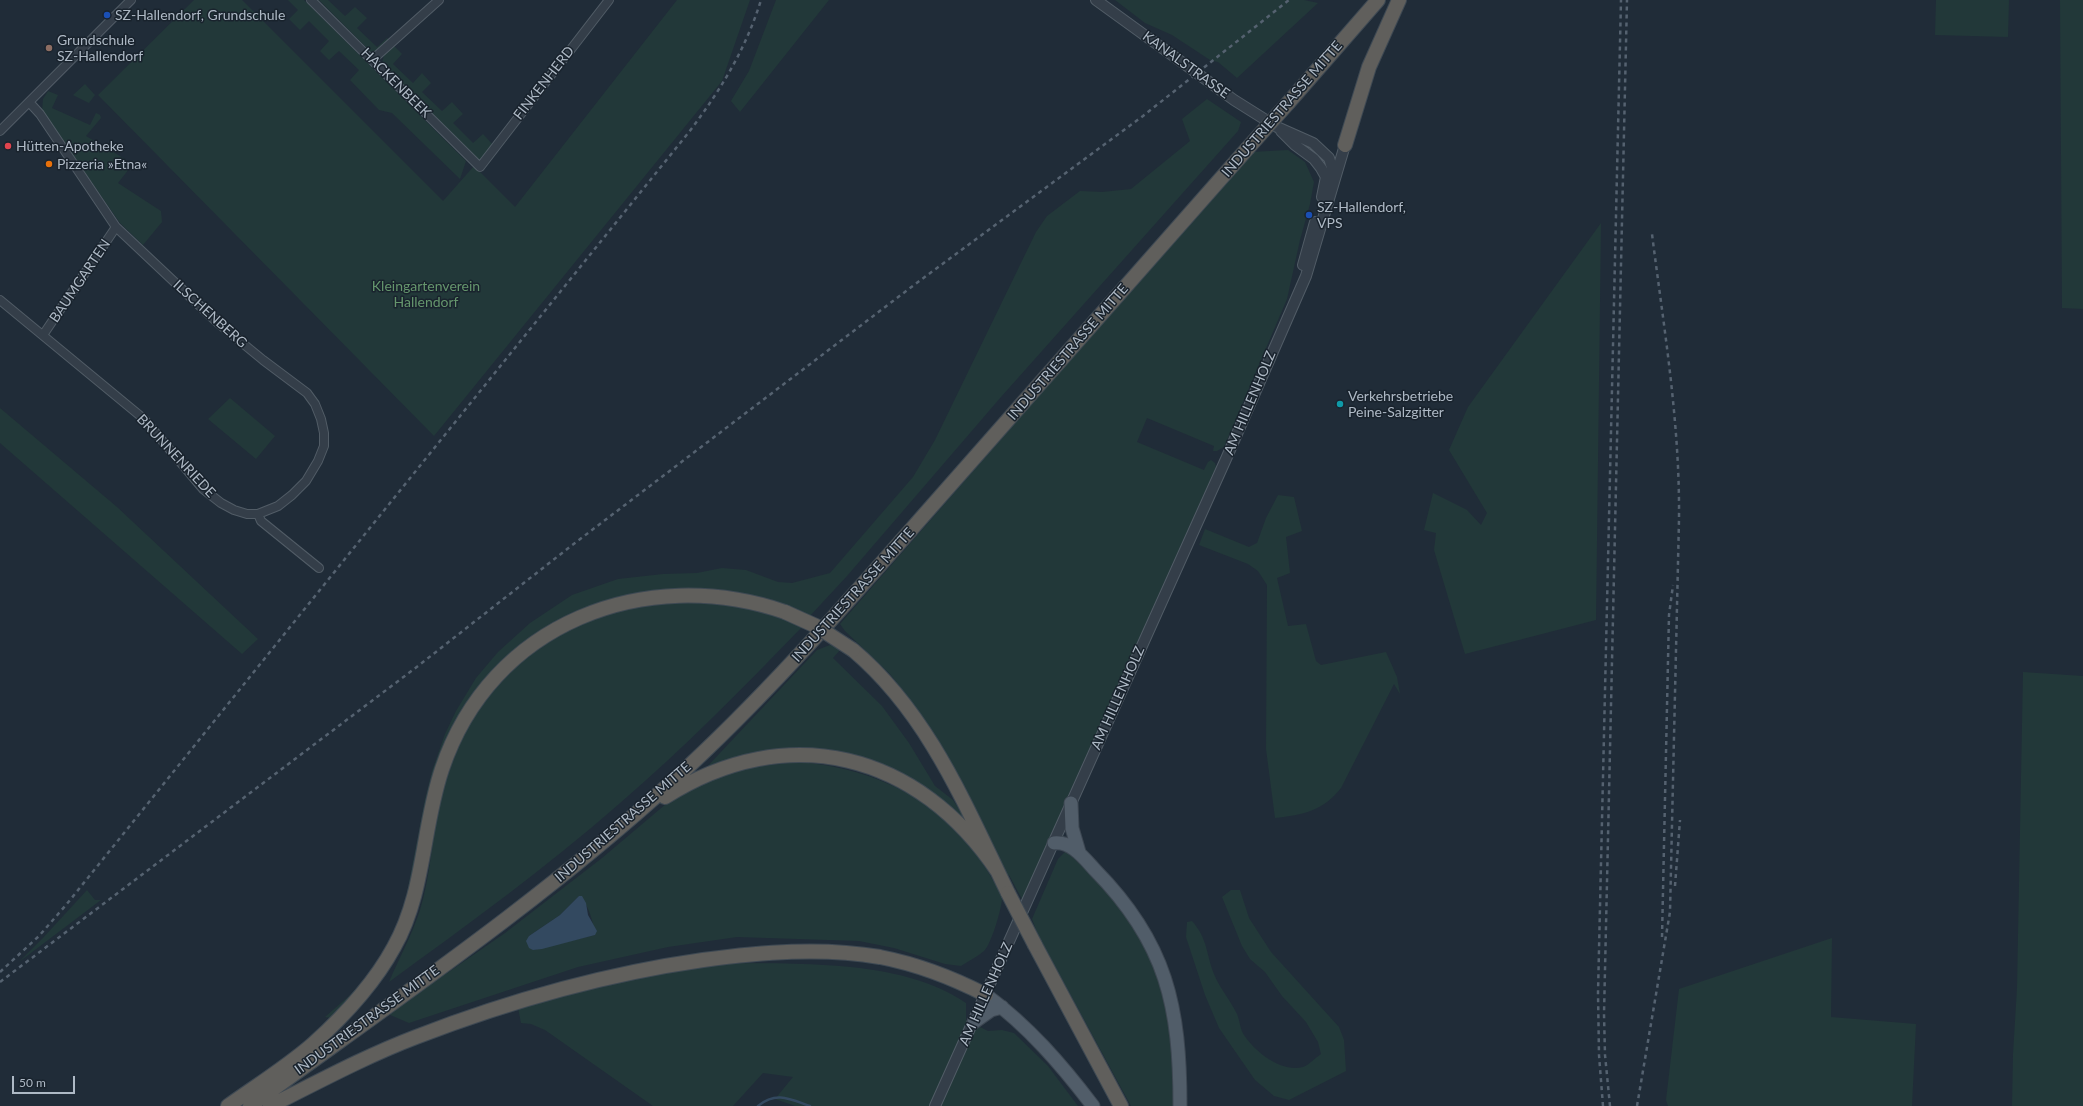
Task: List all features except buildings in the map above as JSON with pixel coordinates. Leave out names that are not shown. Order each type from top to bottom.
[{"type":"highway","name":"INDUSTRIESTRASSE MITTE","points":[[250,1106],[558,879],[676,778],[744,712],[800,655],[1378,0]]},
{"type":"highway","points":[[1345,145],[1369,66],[1399,0]]},
{"type":"highway","name":"INDUSTRIESTRASSE MITTE","points":[[228,1106],[312,1045],[369,985],[395,947],[415,896],[434,798],[448,753],[461,726],[478,700],[510,664],[536,642],[565,625],[613,605],[647,598],[682,595],[717,596],[752,602],[785,612],[816,626],[854,650],[870,664],[895,691],[932,744],[982,835],[998,872]]},
{"type":"highway","points":[[624,824],[680,788],[718,769],[770,757],[818,756],[863,765],[890,775],[916,788],[953,818],[977,844],[998,872],[1120,1106]]},
{"type":"highway","points":[[270,1106],[355,1064],[415,1037],[500,1006],[569,986],[678,963],[744,954],[794,951],[855,954],[887,959],[915,966],[986,995]]},
{"type":"main road","points":[[1071,803],[1072,828],[1079,852]]},
{"type":"main road","points":[[1054,843],[1061,842],[1079,852],[1129,908],[1141,927],[1162,969],[1177,1025],[1180,1059],[1180,1106]]},
{"type":"main road","points":[[986,995],[1002,1007],[1047,1049],[1093,1106]]},
{"type":"main road","points":[[974,1022],[991,1010],[1002,1007]]},
{"type":"street","points":[[0,131],[131,0]]},
{"type":"street","name":"HACKENBEEK","points":[[312,0],[480,167]]},
{"type":"street","points":[[372,60],[439,0]]},
{"type":"street","name":"FINKENHERD","points":[[480,167],[609,0]]},
{"type":"street","name":"KANALSTRASSE","points":[[1096,0],[1234,100],[1277,126],[1313,143],[1330,158]]},
{"type":"street","name":"ILSCHENBERG","points":[[29,102],[40,114],[116,227],[218,323],[263,360],[307,393],[315,404],[321,419],[324,433],[324,446],[318,462],[306,480],[292,495],[278,506],[258,514]]},
{"type":"street","name":"KANALSTRASSE","points":[[1277,126],[1295,145],[1314,159]]},
{"type":"street","points":[[1314,159],[1330,158],[1345,145]]},
{"type":"street","name":"AM HILLENHOLZ","points":[[935,1106],[1226,458],[1298,290],[1306,276],[1345,145]]},
{"type":"street","points":[[1330,158],[1335,179]]},
{"type":"street","name":"AM HILLENHOLZ","points":[[1298,290],[1306,250],[1326,184],[1326,177],[1314,159]]},
{"type":"street","name":"BAUMGARTEN","points":[[43,335],[116,227]]},
{"type":"street","name":"BRUNNENRIEDE","points":[[0,300],[144,419],[202,489],[221,503],[234,510],[247,514],[258,514]]},
{"type":"street","points":[[258,514],[261,521],[320,568]]},
{"type":"green space","name":"Kleingartenverein Hallendorf","points":[[194,0],[242,0],[443,201],[474,166],[515,207],[677,0],[750,0],[722,81],[434,436],[98,95]]},
{"type":"green space","points":[[288,0],[304,0],[466,161],[460,179],[392,113],[379,110],[350,80],[359,70],[339,51],[329,60],[320,51],[329,41],[309,21],[300,30],[289,19],[298,10]]},
{"type":"green space","points":[[319,0],[328,0],[345,16],[355,7],[367,18],[357,28],[377,47],[387,38],[392,43],[376,57]]},
{"type":"green space","points":[[776,0],[829,0],[740,112],[731,101],[749,71]]},
{"type":"green space","points":[[1115,0],[1304,0],[1318,3],[1237,78],[1218,62],[1210,60],[1172,35],[1145,23]]},
{"type":"green space","points":[[1936,0],[2009,0],[2008,37],[1935,35]]},
{"type":"green space","points":[[2060,0],[2083,0],[2083,309],[2062,308]]},
{"type":"green space","points":[[394,46],[402,54],[393,64],[413,83],[422,73],[431,83],[422,92],[442,111],[452,102],[463,114],[453,123],[473,143],[483,134],[495,147],[482,163],[382,63],[384,55]]},
{"type":"green space","points":[[85,84],[95,95],[89,103],[73,95]]},
{"type":"green space","points":[[48,91],[58,95],[52,108],[90,125],[96,113],[100,115],[101,118],[86,136],[125,159],[129,164],[129,169],[118,183],[161,211],[162,222],[143,245],[120,223],[42,111],[43,99]]},
{"type":"green space","points":[[1207,99],[1241,122],[1238,131],[1001,397],[847,576],[809,617],[735,593],[699,589],[645,593],[627,596],[575,614],[467,708],[408,908],[391,939],[404,908],[425,799],[432,771],[445,734],[456,711],[476,678],[498,652],[530,623],[572,595],[618,579],[663,574],[697,573],[722,568],[746,570],[778,582],[792,583],[830,573],[913,477],[935,440],[1036,232],[1047,216],[1080,191],[1102,192],[1131,189],[1190,141],[1182,119]]},
{"type":"green space","points":[[1288,150],[1305,162],[1314,182],[1287,299],[1224,447],[1217,451],[1213,451],[1214,446],[1147,418],[1137,442],[1204,470],[1208,462],[1211,460],[1215,463],[1216,467],[1064,805],[1023,901],[907,699],[908,697],[890,674],[845,631],[840,624],[1251,152]]},
{"type":"green space","points":[[1601,223],[1596,620],[1465,654],[1434,550],[1436,533],[1424,530],[1433,493],[1467,510],[1481,525],[1487,513],[1449,450],[1468,407]]},
{"type":"green space","points":[[230,398],[275,436],[256,459],[208,419]]},
{"type":"green space","points":[[0,408],[117,507],[258,639],[242,654],[0,443]]},
{"type":"green space","points":[[1278,495],[1294,497],[1302,531],[1286,537],[1290,573],[1277,578],[1288,626],[1306,624],[1316,661],[1321,665],[1386,652],[1397,677],[1400,694],[1394,684],[1341,788],[1334,796],[1320,807],[1312,810],[1295,815],[1275,818],[1266,749],[1267,585],[1258,571],[1248,564],[1199,545],[1205,529],[1249,547],[1257,543],[1266,518]]},
{"type":"green space","points":[[671,600],[759,608],[802,627],[689,740],[619,804],[563,851],[477,918],[389,982],[417,919],[424,896],[440,800],[448,771],[460,743],[474,717],[492,693],[512,672],[534,652],[559,636],[586,622],[607,614]]},
{"type":"green space","points":[[830,645],[841,649],[833,658],[882,706],[909,743],[935,786],[953,800],[978,838],[967,825],[836,754],[703,771],[817,650]]},
{"type":"green space","points":[[2023,672],[2083,676],[2083,1106],[2012,1106],[2013,1054],[2017,988]]},
{"type":"green space","points":[[799,762],[842,768],[869,776],[896,787],[935,811],[968,843],[986,868],[1001,894],[1002,903],[993,934],[987,947],[984,951],[961,966],[945,964],[894,948],[859,941],[737,937],[668,947],[578,967],[409,1023],[388,1014],[505,933],[602,858],[673,798],[705,780],[742,768]],"holes":[[[579,896],[590,914],[595,935],[533,950],[529,936],[560,915]]]},
{"type":"green space","points":[[1066,851],[1103,886],[1138,929],[1165,990],[1178,1106],[1131,1106],[1038,935],[1032,919],[1058,859]]},
{"type":"green space","points":[[87,890],[95,900],[101,900],[19,962],[42,939]]},
{"type":"green space","points":[[1231,890],[1240,890],[1249,918],[1271,952],[1339,1027],[1344,1040],[1346,1071],[1289,1100],[1274,1096],[1255,1080],[1219,1028],[1205,995],[1186,937],[1187,922],[1192,921],[1204,940],[1211,967],[1219,985],[1237,1014],[1243,1033],[1255,1048],[1270,1060],[1278,1064],[1295,1068],[1305,1066],[1321,1054],[1318,1042],[1306,1022],[1282,996],[1265,972],[1250,959],[1242,946],[1222,897]]},
{"type":"green space","points":[[1832,938],[1831,1017],[1916,1024],[1912,1106],[1668,1106],[1666,1100],[1679,989]]},
{"type":"green space","points":[[390,941],[371,977],[331,1018],[325,1017],[350,995],[369,974]]},
{"type":"green space","points":[[715,963],[777,963],[845,966],[910,978],[940,988],[966,1003],[966,1020],[988,1031],[1002,1030],[1014,1033],[1048,1066],[1078,1106],[795,1106],[775,1099],[793,1077],[763,1073],[733,1106],[653,1106],[545,1030],[531,1024],[521,1023],[518,1008],[584,985]]},
{"type":"water","points":[[579,896],[582,896],[586,903],[588,915],[597,931],[595,935],[542,949],[533,950],[529,948],[526,941],[529,936],[560,915]]},
{"type":"waterway","points":[[758,1106],[765,1101],[777,1098],[790,1099],[810,1106]]},
{"type":"railway","points":[[0,972],[39,936],[66,905],[689,132],[731,69],[748,36],[761,0]]},
{"type":"railway","points":[[0,982],[418,666],[571,546],[914,285],[1143,116],[1289,0]]},
{"type":"railway","points":[[1603,1106],[1599,1055],[1598,993],[1621,0]]},
{"type":"railway","points":[[1610,1106],[1605,1055],[1604,1014],[1627,0]]},
{"type":"railway","points":[[1637,1106],[1670,912],[1679,519],[1679,483],[1674,412],[1652,234]]},
{"type":"railway","points":[[1662,937],[1669,615],[1673,585]]},
{"type":"railway","points":[[1675,886],[1680,820]]},
{"type":"place","name":"SZ-Hallendorf, Grundschule","points":[[107,15]]},
{"type":"place","name":"Grundschule SZ-Hallendorf","points":[[49,48]]},
{"type":"place","name":"Hütten-Apotheke","points":[[8,146]]},
{"type":"place","name":"Pizzeria »Etna«","points":[[49,164]]},
{"type":"place","name":"SZ-Hallendorf, VPS","points":[[1309,215]]},
{"type":"place","name":"Verkehrsbetriebe Peine-Salzgitter","points":[[1340,404]]}]
